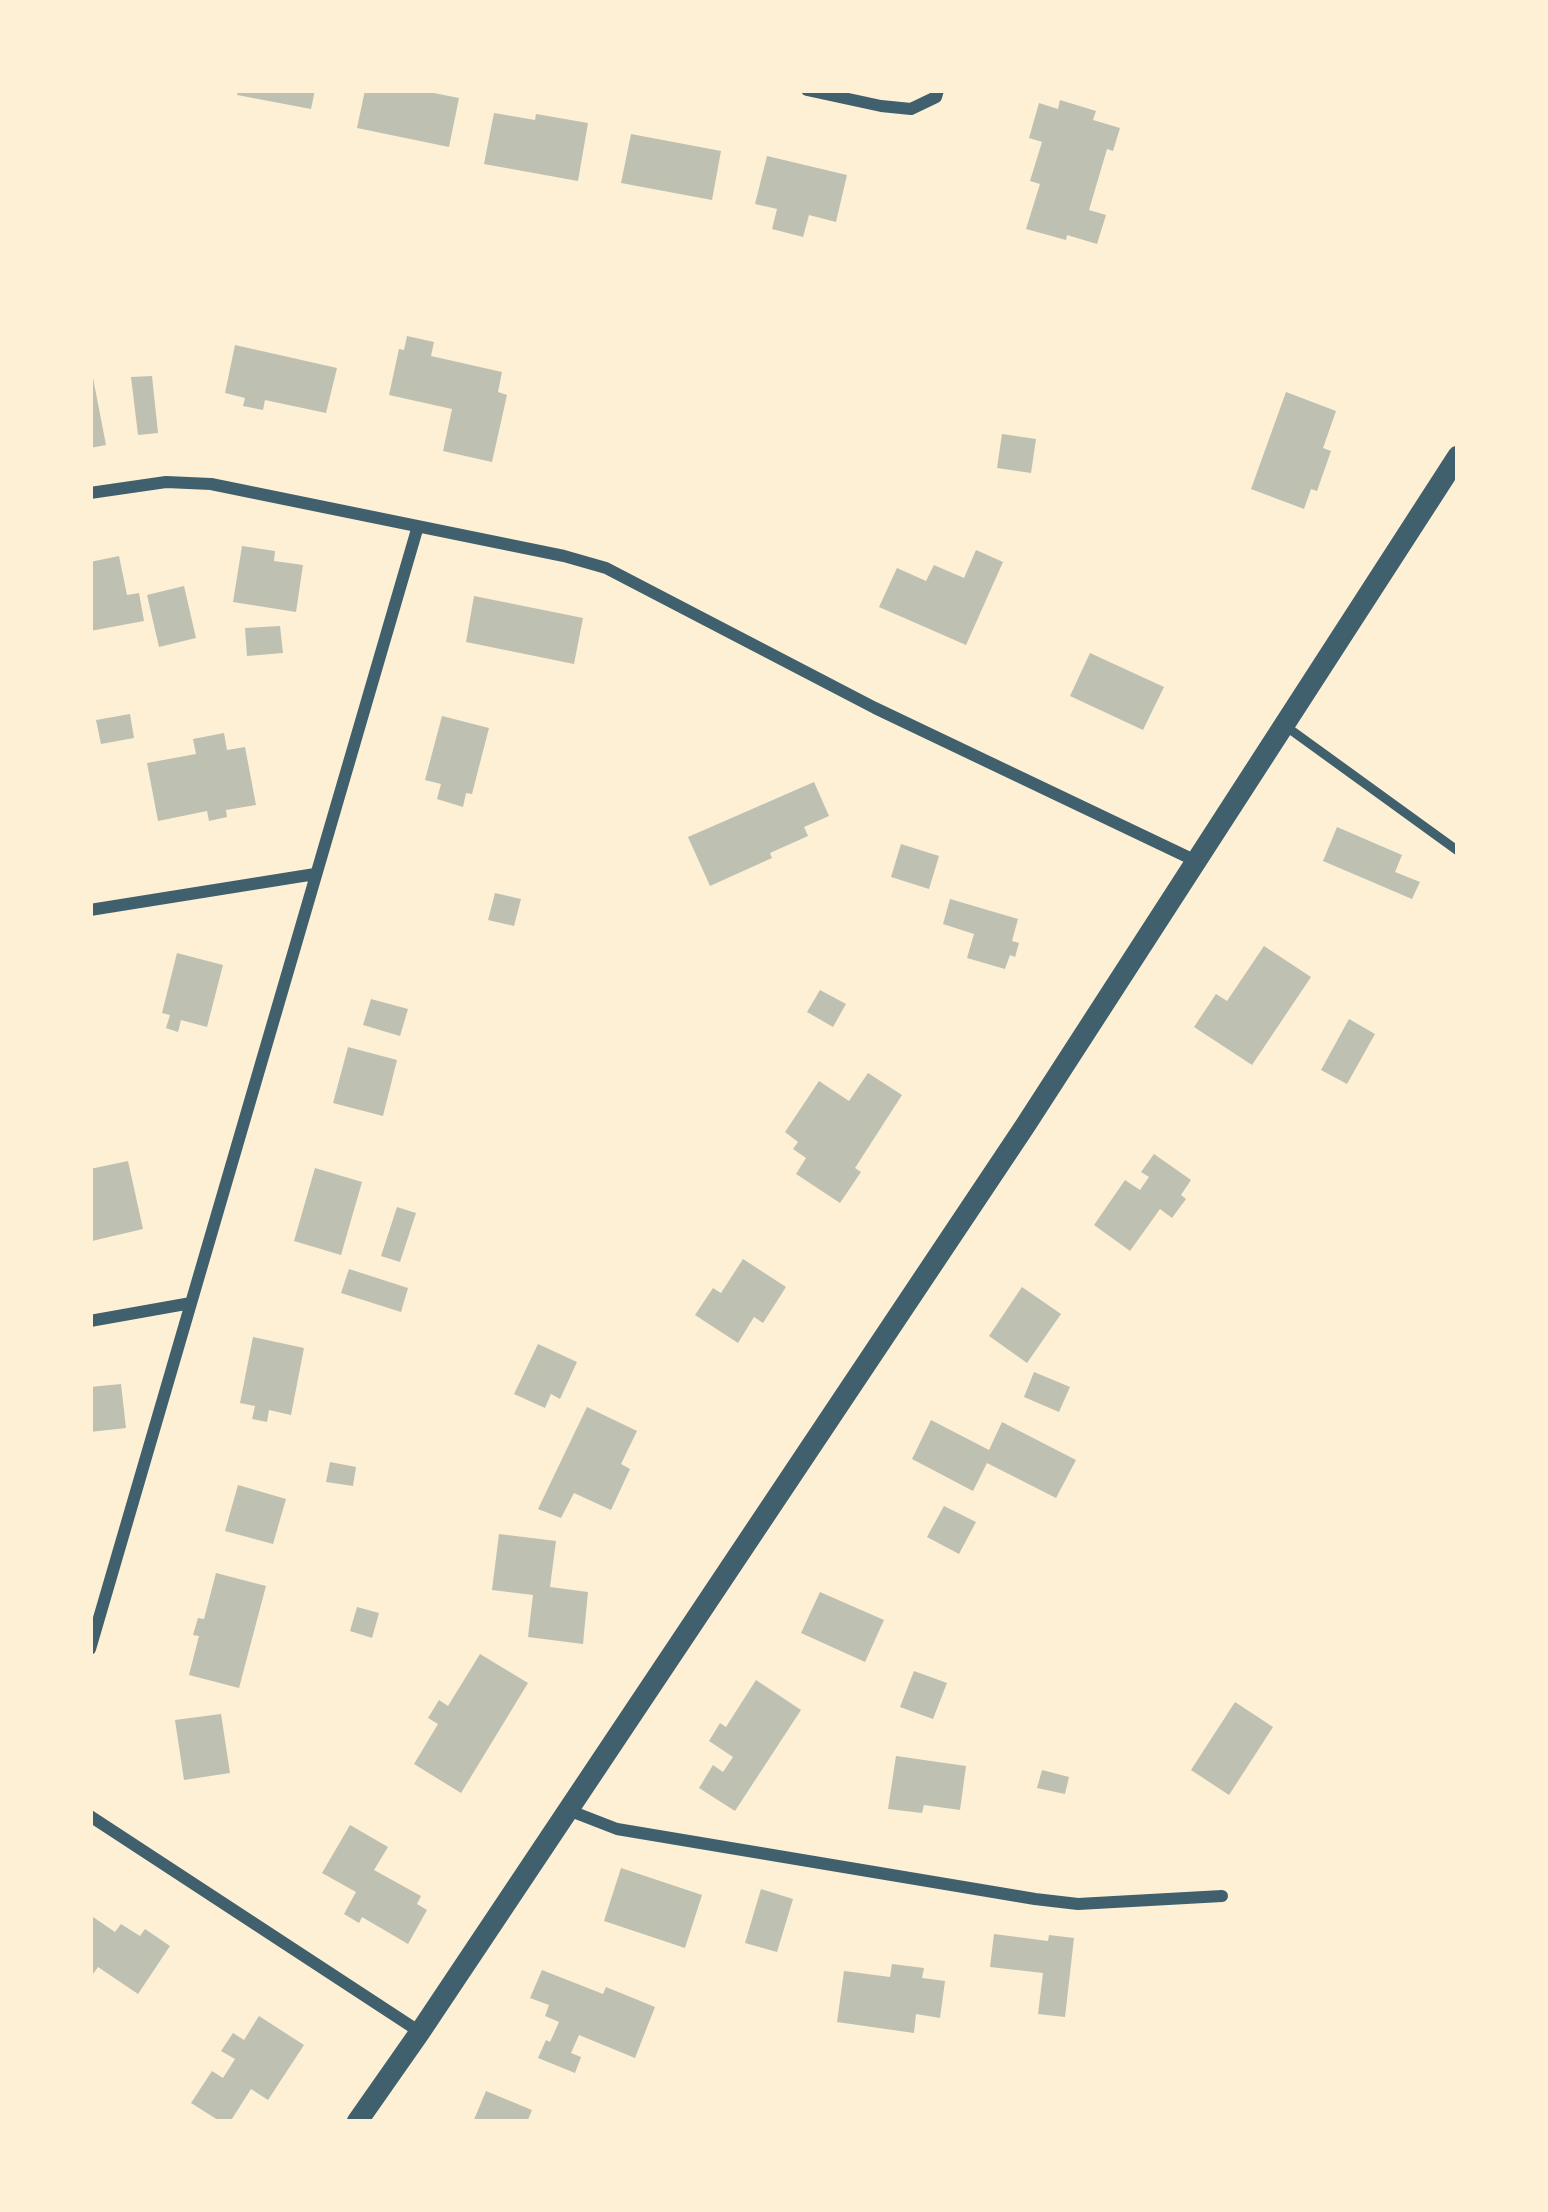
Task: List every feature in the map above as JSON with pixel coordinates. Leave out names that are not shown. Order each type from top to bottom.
[{"type":"street","points":[[807,90],[911,109],[936,97],[938,90]]},
{"type":"street","points":[[357,2122],[1024,1126],[1458,456]]},
{"type":"street","points":[[90,493],[166,482],[211,484],[606,568],[875,708],[1196,861]]},
{"type":"street","points":[[90,1649],[418,526]]},
{"type":"street","points":[[90,910],[315,874]]},
{"type":"street","points":[[90,1321],[191,1303]]},
{"type":"street","points":[[568,1810],[617,1829],[1035,1899],[1078,1904],[1222,1896]]},
{"type":"street","points":[[90,1816],[420,2032]]},
{"type":"lane","points":[[1284,725],[1458,851]]},
{"type":"building","points":[[238,90],[315,90],[311,109],[237,95]]},
{"type":"building","points":[[365,90],[419,90],[459,98],[449,147],[357,128]]},
{"type":"building","points":[[1060,100],[1096,111],[1093,120],[1120,128],[1113,151],[1107,149],[1089,210],[1106,215],[1097,244],[1026,229],[1040,184],[1030,181],[1042,142],[1029,138],[1039,103],[1058,109]]},
{"type":"building","points":[[494,113],[588,123],[578,181],[484,164]]},
{"type":"building","points":[[631,134],[721,151],[712,200],[621,183]]},
{"type":"building","points":[[767,156],[847,175],[836,222],[809,215],[803,237],[772,229],[777,209],[755,204]]},
{"type":"building","points":[[407,336],[434,342],[431,356],[502,372],[498,392],[507,395],[492,462],[443,451],[452,409],[389,395],[399,349],[404,350]]},
{"type":"building","points":[[235,345],[337,368],[326,413],[265,400],[263,410],[243,406],[245,398],[225,393]]},
{"type":"building","points":[[90,374],[106,445],[90,448]]},
{"type":"building","points":[[152,376],[158,433],[138,435],[131,377]]},
{"type":"building","points":[[1286,392],[1336,411],[1323,448],[1331,451],[1317,491],[1311,489],[1304,509],[1251,489]]},
{"type":"building","points":[[1002,434],[1036,439],[1031,473],[997,468]]},
{"type":"building","points":[[242,546],[275,551],[274,561],[303,565],[296,612],[233,602]]},
{"type":"building","points":[[976,550],[1003,562],[966,645],[879,607],[897,568],[926,581],[934,565],[964,578]]},
{"type":"building","points":[[119,556],[127,595],[139,593],[144,621],[90,631],[90,562]]},
{"type":"building","points":[[184,586],[196,638],[159,647],[147,595]]},
{"type":"building","points":[[474,596],[583,618],[574,664],[466,642]]},
{"type":"building","points":[[280,626],[283,653],[247,656],[245,628]]},
{"type":"building","points":[[1090,653],[1164,687],[1143,730],[1070,696]]},
{"type":"building","points":[[130,714],[134,738],[101,744],[96,720]]},
{"type":"building","points":[[442,716],[489,728],[472,794],[466,793],[463,807],[437,799],[441,784],[425,780]]},
{"type":"building","points":[[224,733],[227,750],[245,747],[256,805],[226,810],[227,817],[209,821],[207,811],[158,821],[147,763],[196,754],[193,739]]},
{"type":"building","points":[[814,782],[829,816],[804,827],[808,836],[770,853],[772,858],[710,886],[688,837]]},
{"type":"building","points":[[1337,827],[1402,855],[1395,872],[1420,882],[1412,899],[1323,861]]},
{"type":"building","points":[[901,844],[939,856],[929,889],[891,877]]},
{"type":"building","points":[[495,893],[521,899],[514,926],[488,920]]},
{"type":"building","points":[[950,899],[1018,919],[1012,941],[1019,943],[1005,969],[967,958],[974,934],[943,924]]},
{"type":"building","points":[[1264,946],[1311,977],[1252,1065],[1194,1027],[1216,994],[1227,1001]]},
{"type":"building","points":[[177,953],[223,965],[207,1027],[181,1020],[178,1032],[166,1028],[170,1015],[162,1013]]},
{"type":"building","points":[[820,990],[846,1004],[833,1027],[807,1012]]},
{"type":"building","points":[[371,999],[408,1009],[400,1036],[363,1025]]},
{"type":"building","points":[[1349,1019],[1375,1034],[1347,1084],[1321,1070]]},
{"type":"building","points":[[348,1047],[397,1060],[383,1116],[333,1103]]},
{"type":"building","points":[[868,1073],[902,1095],[855,1168],[861,1172],[840,1203],[796,1174],[806,1158],[793,1149],[798,1142],[785,1132],[819,1081],[849,1101]]},
{"type":"building","points":[[1154,1154],[1191,1180],[1181,1195],[1186,1199],[1172,1218],[1160,1209],[1130,1251],[1094,1225],[1125,1180],[1140,1190],[1149,1177],[1141,1172]]},
{"type":"building","points":[[128,1161],[143,1229],[92,1241],[90,1169]]},
{"type":"building","points":[[315,1168],[362,1182],[341,1255],[294,1241]]},
{"type":"building","points":[[397,1207],[416,1213],[400,1262],[381,1256]]},
{"type":"building","points":[[743,1259],[786,1287],[763,1323],[754,1317],[738,1343],[695,1315],[713,1288],[721,1293]]},
{"type":"building","points":[[349,1269],[408,1288],[401,1312],[341,1293]]},
{"type":"building","points":[[1022,1287],[1061,1314],[1027,1363],[989,1336]]},
{"type":"building","points":[[253,1337],[304,1348],[291,1415],[269,1410],[267,1422],[252,1419],[255,1406],[240,1403]]},
{"type":"building","points":[[538,1344],[577,1362],[560,1399],[551,1394],[545,1408],[514,1394]]},
{"type":"building","points":[[1034,1372],[1070,1387],[1059,1412],[1024,1397]]},
{"type":"building","points":[[121,1384],[126,1428],[90,1432],[90,1387]]},
{"type":"building","points":[[587,1407],[637,1431],[621,1464],[630,1469],[611,1510],[574,1493],[561,1518],[538,1509]]},
{"type":"building","points":[[931,1420],[989,1450],[1002,1422],[1076,1460],[1056,1498],[987,1463],[973,1491],[912,1459]]},
{"type":"building","points":[[330,1462],[356,1467],[353,1486],[326,1482]]},
{"type":"building","points":[[238,1485],[286,1499],[273,1544],[225,1531]]},
{"type":"building","points":[[944,1506],[976,1522],[959,1554],[927,1537]]},
{"type":"building","points":[[499,1534],[556,1541],[550,1587],[588,1592],[583,1644],[528,1637],[533,1595],[492,1590]]},
{"type":"building","points":[[216,1573],[266,1586],[239,1688],[189,1675],[199,1636],[193,1635],[198,1618],[204,1619]]},
{"type":"building","points":[[820,1592],[884,1620],[865,1662],[801,1633]]},
{"type":"building","points":[[357,1607],[379,1613],[372,1638],[350,1631]]},
{"type":"building","points":[[480,1654],[528,1683],[461,1793],[414,1764],[438,1724],[428,1718],[439,1700],[448,1706]]},
{"type":"building","points":[[914,1671],[947,1683],[933,1719],[900,1707]]},
{"type":"building","points":[[756,1680],[801,1710],[735,1811],[699,1788],[713,1765],[723,1772],[733,1757],[709,1741],[720,1723],[726,1727]]},
{"type":"building","points":[[1235,1702],[1273,1727],[1229,1795],[1191,1770]]},
{"type":"building","points":[[221,1714],[230,1773],[184,1780],[175,1720]]},
{"type":"building","points":[[896,1756],[966,1766],[960,1810],[924,1805],[922,1813],[888,1809]]},
{"type":"building","points":[[1042,1770],[1069,1777],[1065,1794],[1037,1788]]},
{"type":"building","points":[[350,1825],[388,1847],[374,1870],[421,1896],[417,1904],[427,1910],[408,1944],[362,1917],[359,1923],[344,1914],[356,1892],[322,1873]]},
{"type":"building","points":[[621,1868],[702,1895],[685,1948],[604,1921]]},
{"type":"building","points":[[761,1889],[793,1899],[777,1952],[745,1943]]},
{"type":"building","points":[[93,1917],[115,1932],[121,1924],[140,1936],[145,1929],[170,1946],[138,1994],[98,1967],[90,1978]]},
{"type":"building","points":[[994,1934],[1048,1941],[1049,1935],[1074,1938],[1065,2017],[1038,2014],[1043,1973],[990,1967]]},
{"type":"building","points":[[892,1964],[924,1968],[922,1978],[945,1981],[940,2018],[916,2014],[914,2033],[837,2022],[844,1971],[890,1977]]},
{"type":"building","points":[[542,1970],[603,1994],[606,1987],[655,2007],[635,2058],[579,2035],[571,2053],[581,2057],[575,2073],[538,2058],[559,2022],[545,2016],[549,2005],[530,1998]]},
{"type":"building","points":[[259,2016],[304,2045],[268,2100],[251,2089],[230,2122],[221,2122],[191,2103],[212,2071],[223,2078],[235,2059],[221,2051],[233,2033],[244,2040]]},
{"type":"building","points":[[486,2091],[532,2110],[527,2122],[473,2122]]}]
